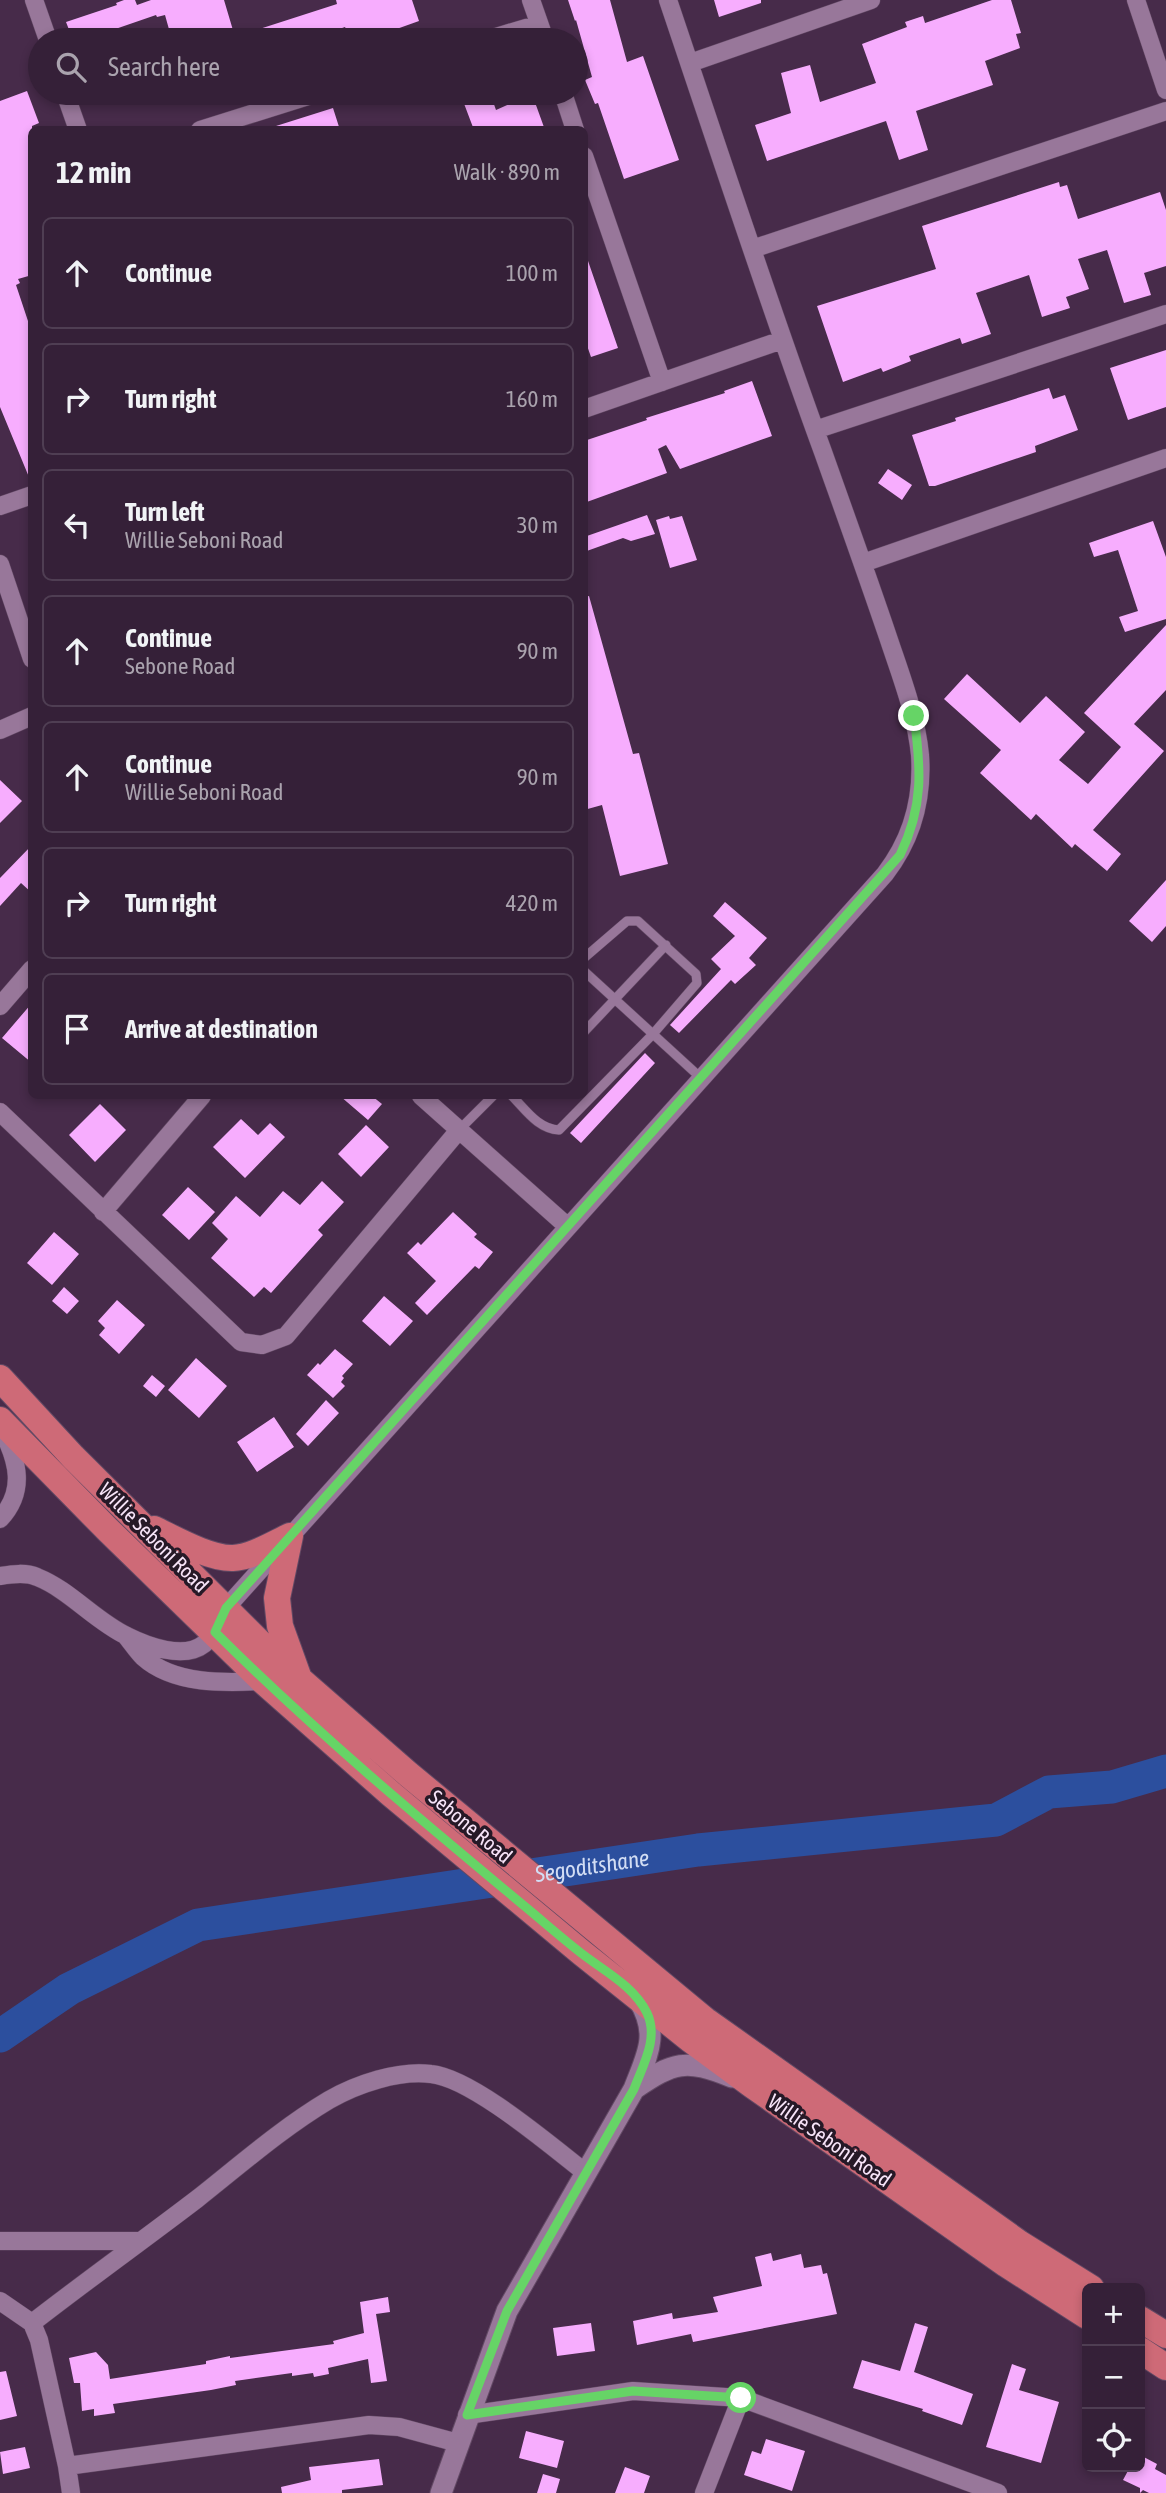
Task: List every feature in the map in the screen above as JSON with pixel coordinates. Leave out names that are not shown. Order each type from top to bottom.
[{"type":"main road","name":"Willie Seboni Road","points":[[0,1378],[73,1457],[299,1679],[408,1774]]},
{"type":"main road","name":"Willie Seboni Road","points":[[0,1420],[263,1681],[391,1794]]},
{"type":"main road","points":[[137,1521],[208,1553],[233,1558],[257,1552],[290,1536]]},
{"type":"main road","points":[[290,1536],[277,1598],[280,1626],[299,1679]]},
{"type":"main road","name":"Sebone Road","points":[[408,1774],[598,1932]]},
{"type":"main road","name":"Sebone Road","points":[[391,1794],[582,1953]]},
{"type":"main road","name":"Willie Seboni Road","points":[[598,1932],[705,2020],[1019,2243],[1083,2283]]},
{"type":"main road","name":"Willie Seboni Road","points":[[582,1953],[752,2085],[1006,2264],[1082,2313]]},
{"type":"main road","points":[[1145,2322],[1166,2335]]},
{"type":"main road","points":[[1145,2353],[1166,2367]]},
{"type":"street","points":[[34,0],[44,28]]},
{"type":"street","points":[[531,0],[541,28]]},
{"type":"street","points":[[126,1636],[181,1652],[203,1645],[215,1632],[226,1608],[885,874],[900,855],[912,831],[919,795],[920,757],[914,716],[863,563],[782,340],[668,0]]},
{"type":"street","points":[[690,63],[871,0]]},
{"type":"street","points":[[1136,0],[1166,90]]},
{"type":"street","points":[[69,105],[77,126]]},
{"type":"street","points":[[213,126],[279,105]]},
{"type":"street","points":[[567,105],[574,126]]},
{"type":"street","points":[[752,249],[1166,111]]},
{"type":"street","points":[[588,178],[593,205],[662,382]]},
{"type":"street","points":[[815,430],[1166,314]]},
{"type":"street","points":[[588,409],[782,340]]},
{"type":"street","points":[[863,563],[1166,458]]},
{"type":"street","points":[[0,506],[28,496]]},
{"type":"street","points":[[0,564],[28,647]]},
{"type":"street","points":[[0,730],[28,718]]},
{"type":"street","points":[[0,1006],[28,974]]},
{"type":"street","points":[[103,1212],[199,1099]]},
{"type":"street","points":[[424,1099],[567,1226]]},
{"type":"street","points":[[0,1112],[241,1342],[262,1345],[286,1336],[459,1130]]},
{"type":"street","points":[[0,1427],[15,1458],[19,1477],[17,1492],[0,1519]]},
{"type":"street","points":[[0,1576],[35,1575],[126,1636],[143,1657],[176,1675],[204,1680],[263,1681]]},
{"type":"street","points":[[441,2493],[467,2415],[507,2311],[634,2089],[651,2038],[649,2020],[636,1995]]},
{"type":"street","points":[[634,2089],[662,2070],[687,2065],[708,2067],[752,2085]]},
{"type":"street","points":[[32,2323],[267,2144],[330,2100],[368,2083],[400,2076],[431,2074],[455,2081],[477,2092],[586,2173]]},
{"type":"street","points":[[0,2241],[141,2241]]},
{"type":"street","points":[[0,2301],[32,2323],[39,2340],[71,2493]]},
{"type":"street","points":[[467,2415],[633,2391],[741,2398],[998,2493]]},
{"type":"street","points":[[704,2493],[741,2398]]},
{"type":"street","points":[[66,2466],[369,2425],[399,2427],[458,2443]]},
{"type":"lane","points":[[519,1099],[541,1125],[549,1130],[559,1130],[653,1034],[697,983],[698,977],[686,962],[638,920],[627,921],[588,955]]},
{"type":"lane","points":[[588,1028],[666,945]]},
{"type":"lane","points":[[588,975],[701,1078]]},
{"type":"lane","points":[[459,1130],[490,1099]]},
{"type":"building","points":[[124,0],[135,0],[137,5],[151,0],[224,0],[232,28],[169,28],[165,15],[156,15],[118,28],[68,28],[66,22],[117,5],[116,3]]},
{"type":"building","points":[[336,0],[412,0],[419,21],[399,28],[263,28],[337,4]]},
{"type":"building","points":[[568,0],[610,0],[627,62],[643,56],[679,160],[624,179],[598,103],[595,104],[588,87],[588,79],[592,77],[588,63],[588,28],[578,28]]},
{"type":"building","points":[[714,0],[761,0],[761,3],[719,17]]},
{"type":"building","points":[[992,0],[1011,0],[1021,33],[1016,34],[1020,48],[985,61],[993,85],[916,111],[928,150],[899,160],[886,121],[767,161],[755,125],[791,113],[781,73],[810,65],[820,102],[876,83],[862,44],[907,27],[905,22],[923,16],[925,23]]},
{"type":"building","points":[[27,91],[28,105],[32,105],[39,123],[28,126],[28,276],[18,279],[20,283],[16,285],[28,321],[28,475],[0,407],[0,101]]},
{"type":"building","points":[[465,105],[494,105],[496,110],[507,105],[536,105],[544,126],[472,126]]},
{"type":"building","points":[[333,108],[339,126],[276,126]]},
{"type":"building","points":[[1059,182],[1060,187],[1067,185],[1078,219],[1160,192],[1166,210],[1166,266],[1144,273],[1151,295],[1124,303],[1107,250],[1078,259],[1089,289],[1066,297],[1070,308],[1042,317],[1029,275],[976,293],[991,334],[962,344],[960,338],[909,356],[911,361],[883,372],[881,368],[843,382],[817,306],[936,269],[922,226]]},
{"type":"building","points":[[588,261],[618,348],[591,357],[588,348]]},
{"type":"building","points":[[1166,350],[1166,407],[1128,420],[1110,368]]},
{"type":"building","points":[[752,381],[772,436],[680,469],[666,445],[658,449],[667,473],[588,502],[588,440],[725,393],[724,391]]},
{"type":"building","points":[[1049,388],[1053,399],[1065,395],[1078,430],[1035,446],[1036,452],[929,486],[912,435],[956,421],[955,418]]},
{"type":"building","points":[[888,469],[912,485],[902,500],[878,483]]},
{"type":"building","points":[[647,515],[655,534],[631,541],[623,538],[588,551],[588,536]]},
{"type":"building","points":[[669,516],[670,519],[682,516],[697,560],[670,568],[656,520]]},
{"type":"building","points":[[1153,521],[1166,557],[1166,619],[1125,632],[1119,617],[1138,611],[1118,550],[1094,557],[1089,543]]},
{"type":"building","points":[[588,596],[633,754],[639,753],[668,864],[620,876],[602,805],[588,809]]},
{"type":"building","points":[[1166,625],[1166,690],[1134,724],[1164,751],[1093,830],[1121,854],[1107,871],[1075,844],[1072,848],[1036,814],[1031,820],[980,773],[1001,750],[944,699],[967,674],[1020,723],[1046,696],[1085,732],[1059,760],[1088,784],[1121,747],[1084,713]]},
{"type":"building","points":[[0,780],[22,801],[0,823]]},
{"type":"building","points":[[28,849],[28,889],[21,883],[0,906],[0,878]]},
{"type":"building","points":[[1166,880],[1166,926],[1152,942],[1129,921]]},
{"type":"building","points":[[725,902],[767,938],[749,958],[756,965],[735,984],[731,980],[679,1033],[670,1025],[721,969],[711,959],[735,936],[713,916]]},
{"type":"building","points":[[28,1008],[28,1060],[2,1038]]},
{"type":"building","points":[[645,1053],[655,1063],[581,1143],[570,1133]]},
{"type":"building","points":[[344,1099],[376,1099],[382,1104],[368,1120]]},
{"type":"building","points":[[100,1104],[126,1130],[95,1162],[69,1135]]},
{"type":"building","points":[[241,1119],[258,1135],[270,1123],[285,1137],[245,1178],[213,1147]]},
{"type":"building","points":[[366,1125],[389,1147],[361,1177],[338,1154]]},
{"type":"building","points":[[322,1181],[344,1202],[318,1230],[323,1235],[271,1293],[264,1287],[254,1297],[211,1258],[228,1239],[212,1223],[236,1196],[260,1217],[283,1191],[300,1205]]},
{"type":"building","points":[[188,1187],[215,1212],[189,1240],[162,1215]]},
{"type":"building","points":[[453,1212],[477,1234],[474,1237],[493,1252],[479,1269],[475,1266],[427,1315],[415,1303],[436,1281],[407,1253],[418,1242],[421,1245]]},
{"type":"building","points":[[54,1232],[79,1254],[52,1285],[27,1263]]},
{"type":"building","points":[[64,1287],[79,1301],[67,1314],[52,1301]]},
{"type":"building","points":[[384,1296],[413,1321],[390,1346],[362,1321]]},
{"type":"building","points":[[117,1300],[145,1325],[119,1354],[99,1335],[105,1328],[98,1321]]},
{"type":"building","points":[[335,1349],[353,1364],[342,1376],[344,1378],[341,1382],[345,1386],[333,1398],[307,1375]]},
{"type":"building","points":[[196,1358],[227,1386],[199,1418],[168,1390]]},
{"type":"building","points":[[152,1375],[165,1386],[156,1397],[143,1386]]},
{"type":"building","points":[[326,1400],[339,1413],[308,1446],[296,1434]]},
{"type":"building","points":[[274,1417],[294,1447],[257,1472],[237,1442]]},
{"type":"building","points":[[771,2253],[773,2261],[801,2254],[804,2268],[821,2265],[823,2274],[827,2273],[837,2314],[693,2342],[691,2334],[637,2345],[633,2321],[672,2313],[673,2319],[718,2312],[713,2297],[762,2286],[755,2257]]},
{"type":"building","points":[[388,2297],[390,2312],[376,2314],[387,2381],[371,2383],[368,2359],[328,2368],[329,2374],[314,2377],[313,2373],[292,2376],[292,2373],[235,2381],[236,2385],[211,2390],[113,2404],[115,2413],[94,2416],[94,2409],[82,2411],[80,2383],[74,2383],[69,2358],[96,2352],[108,2365],[110,2379],[206,2364],[206,2361],[230,2356],[334,2344],[333,2341],[364,2333],[360,2302]]},
{"type":"building","points":[[591,2323],[595,2351],[557,2356],[553,2328]]},
{"type":"building","points":[[915,2323],[928,2327],[914,2372],[973,2394],[962,2425],[922,2411],[923,2409],[853,2388],[862,2360],[900,2371]]},
{"type":"building","points":[[1012,2364],[1026,2369],[1019,2390],[1059,2402],[1041,2463],[986,2447]]},
{"type":"building","points":[[6,2371],[17,2416],[0,2420],[0,2372]]},
{"type":"building","points":[[526,2431],[564,2441],[557,2468],[519,2458]]},
{"type":"building","points":[[766,2439],[805,2451],[792,2491],[744,2475],[752,2451],[761,2454]]},
{"type":"building","points":[[25,2447],[30,2468],[3,2474],[0,2452]]},
{"type":"building","points":[[1145,2458],[1157,2464],[1155,2469],[1166,2475],[1166,2493],[1149,2493],[1143,2490],[1140,2493],[1140,2488],[1123,2480],[1127,2472],[1145,2472]]},
{"type":"building","points":[[379,2459],[383,2485],[342,2490],[342,2493],[282,2493],[281,2487],[311,2480],[309,2467]]},
{"type":"building","points":[[625,2467],[650,2476],[644,2493],[615,2493]]},
{"type":"building","points":[[543,2474],[560,2479],[556,2493],[537,2493]]},
{"type":"waterway","name":"Segoditshane","points":[[0,2036],[69,1989],[198,1925],[698,1850],[996,1820],[1049,1792],[1112,1787],[1166,1771]]},
{"type":"route","points":[[741,2398],[633,2391],[467,2415],[507,2311],[634,2089],[651,2038],[647,2013],[636,1995],[391,1794],[263,1681],[215,1632],[226,1608],[900,855],[912,831],[919,795],[920,757],[914,716]]}]
